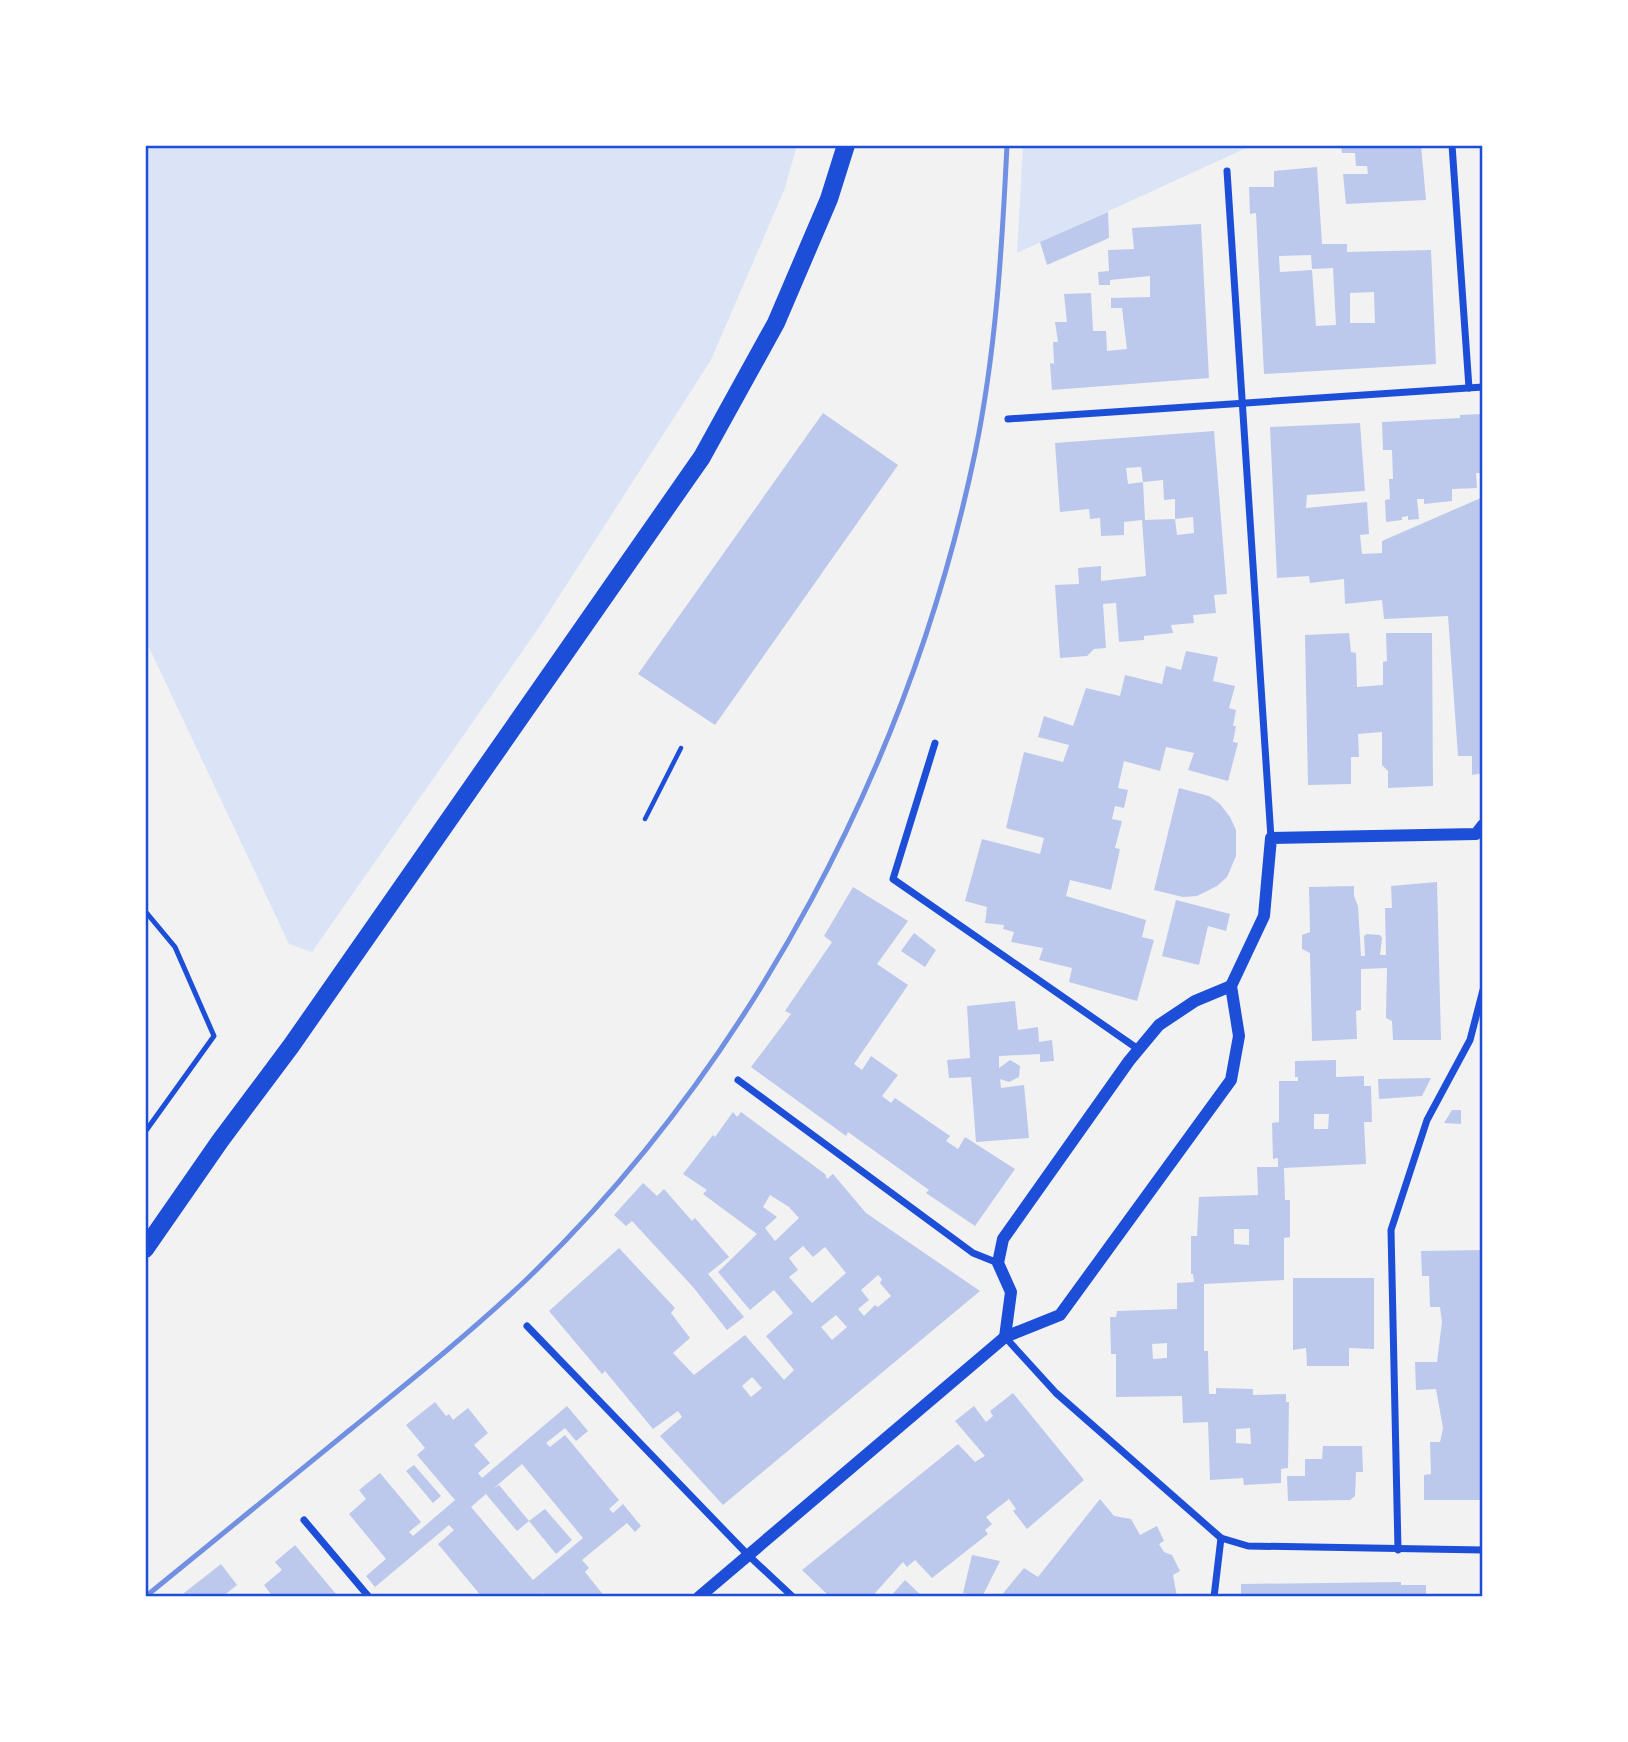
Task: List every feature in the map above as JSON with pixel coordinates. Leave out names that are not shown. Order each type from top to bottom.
[{"type":"main road","points":[[145,1249],[702,457],[776,323],[829,200],[846,145]]},
{"type":"street","points":[[1452,145],[1469,388]]},
{"type":"street","points":[[699,1597],[1005,1337],[1060,1315],[1231,1080],[1239,1037],[1231,986],[1264,916],[1271,838],[1227,171]]},
{"type":"street","points":[[1008,419],[1483,387]]},
{"type":"street","points":[[935,743],[893,879],[1138,1049]]},
{"type":"street","points":[[1271,838],[1480,834]]},
{"type":"street","points":[[1231,986],[1195,1001],[1158,1024],[1003,1239],[999,1263],[1011,1292],[1005,1337],[1056,1394],[1221,1538],[1248,1546],[1483,1550]]},
{"type":"street","points":[[1398,1550],[1391,1230],[1427,1120],[1470,1040],[1483,990]]},
{"type":"street","points":[[738,1080],[973,1253],[999,1263]]},
{"type":"street","points":[[527,1326],[748,1555],[793,1597]]},
{"type":"street","points":[[304,1520],[369,1597]]},
{"type":"street","points":[[1214,1597],[1221,1538]]},
{"type":"lane","points":[[145,911],[175,947],[214,1036],[145,1132]]},
{"type":"path","points":[[645,819],[681,748]]},
{"type":"shaded area","points":[[145,145],[797,145],[785,188],[711,360],[540,626],[312,952],[289,944],[145,639]]},
{"type":"shaded area","points":[[1023,145],[1253,145],[1017,253]]},
{"type":"building","points":[[1341,145],[1421,145],[1426,200],[1346,204],[1343,174],[1368,174],[1367,166],[1356,166],[1355,153],[1342,153]]},
{"type":"building","points":[[1317,167],[1322,244],[1347,244],[1347,252],[1431,250],[1436,364],[1264,374],[1256,213],[1250,214],[1249,187],[1274,187],[1274,171]],"holes":[[[1311,255],[1312,269],[1333,268],[1336,325],[1316,326],[1312,270],[1280,272],[1279,256]],[[1374,292],[1375,323],[1350,323],[1350,293]]]},
{"type":"building","points":[[1108,212],[1109,238],[1047,265],[1040,242]]},
{"type":"building","points":[[1201,224],[1209,378],[1052,390],[1050,363],[1054,364],[1053,342],[1058,342],[1055,322],[1067,322],[1064,294],[1091,293],[1093,331],[1106,331],[1107,351],[1127,349],[1122,308],[1111,308],[1111,298],[1150,297],[1150,276],[1110,280],[1110,285],[1099,285],[1098,272],[1109,271],[1108,250],[1134,249],[1132,228]]},
{"type":"building","points":[[823,413],[898,465],[715,725],[638,674]]},
{"type":"building","points":[[1483,414],[1483,473],[1476,473],[1477,488],[1452,489],[1452,501],[1424,504],[1424,499],[1417,499],[1419,519],[1408,520],[1408,516],[1402,517],[1402,520],[1386,522],[1385,500],[1390,499],[1389,479],[1393,479],[1392,450],[1383,450],[1382,422],[1460,418],[1460,415]]},
{"type":"building","points":[[1360,423],[1365,491],[1307,495],[1306,508],[1367,502],[1369,534],[1360,535],[1362,554],[1382,553],[1382,541],[1483,497],[1483,773],[1472,775],[1472,756],[1458,756],[1448,616],[1384,619],[1382,600],[1345,604],[1344,579],[1310,583],[1309,576],[1277,578],[1270,427]]},
{"type":"building","points":[[1214,431],[1227,594],[1214,595],[1216,613],[1193,615],[1194,623],[1171,625],[1173,633],[1144,636],[1144,640],[1119,642],[1116,603],[1103,604],[1106,648],[1094,649],[1087,656],[1060,658],[1055,585],[1079,584],[1078,568],[1101,566],[1101,581],[1146,576],[1142,520],[1124,522],[1124,535],[1101,536],[1100,518],[1090,519],[1089,509],[1060,512],[1055,443]],"holes":[[[1141,467],[1143,482],[1128,484],[1126,468]],[[1163,480],[1164,500],[1175,499],[1175,519],[1145,520],[1143,482]],[[1193,517],[1194,533],[1177,535],[1175,519]]]},
{"type":"building","points":[[1349,633],[1351,652],[1356,653],[1357,687],[1383,685],[1383,662],[1387,661],[1386,633],[1432,633],[1433,786],[1388,788],[1388,771],[1382,765],[1382,732],[1358,734],[1359,757],[1351,757],[1351,784],[1308,785],[1305,635]]},
{"type":"building","points":[[1186,651],[1218,657],[1213,681],[1235,686],[1229,708],[1236,710],[1233,742],[1238,743],[1228,781],[1188,770],[1194,753],[1166,747],[1160,771],[1124,761],[1118,788],[1128,790],[1124,808],[1115,806],[1112,819],[1122,821],[1115,848],[1120,849],[1111,890],[1070,880],[1066,896],[1146,920],[1142,937],[1154,940],[1137,1001],[1069,982],[1072,968],[1039,960],[1043,948],[1011,942],[1014,932],[1003,929],[1004,925],[985,923],[987,907],[965,901],[982,839],[1040,854],[1044,838],[1006,828],[1024,752],[1063,762],[1069,745],[1038,737],[1044,716],[1073,726],[1086,688],[1120,696],[1125,675],[1162,684],[1166,666],[1181,670]]},
{"type":"building","points":[[1179,788],[1209,796],[1220,804],[1236,830],[1236,856],[1227,877],[1217,886],[1197,896],[1183,897],[1154,890]]},
{"type":"building","points":[[1437,882],[1441,1040],[1393,1040],[1392,1021],[1386,1018],[1387,968],[1361,969],[1361,1010],[1356,1011],[1357,1039],[1312,1041],[1310,953],[1302,949],[1302,935],[1310,932],[1309,887],[1354,886],[1361,956],[1365,956],[1364,936],[1367,934],[1380,935],[1380,955],[1386,955],[1385,908],[1392,908],[1391,886]]},
{"type":"building","points":[[853,887],[908,921],[877,964],[908,985],[854,1064],[862,1070],[871,1056],[898,1075],[882,1096],[891,1103],[895,1098],[950,1136],[946,1141],[958,1149],[965,1137],[1015,1169],[975,1226],[926,1193],[929,1190],[848,1132],[846,1136],[751,1067],[791,1014],[785,1011],[832,942],[824,936]]},
{"type":"building","points":[[1176,900],[1230,914],[1226,931],[1208,926],[1199,965],[1162,956]]},
{"type":"building","points":[[914,933],[936,950],[925,967],[901,951]]},
{"type":"building","points":[[1015,1001],[1018,1030],[1038,1027],[1039,1042],[1052,1040],[1054,1061],[1040,1062],[1040,1054],[999,1056],[999,1068],[1010,1060],[1020,1066],[1019,1077],[1009,1082],[1000,1079],[1001,1088],[1024,1085],[1029,1138],[976,1142],[971,1077],[949,1078],[947,1060],[970,1058],[967,1006]]},
{"type":"building","points":[[1336,1060],[1336,1077],[1364,1076],[1364,1086],[1371,1086],[1372,1122],[1364,1122],[1366,1164],[1284,1168],[1285,1200],[1290,1200],[1290,1237],[1284,1238],[1284,1280],[1204,1284],[1204,1351],[1208,1351],[1209,1394],[1216,1394],[1216,1388],[1253,1389],[1253,1395],[1286,1394],[1286,1402],[1289,1402],[1288,1468],[1281,1469],[1281,1483],[1244,1485],[1243,1478],[1210,1480],[1208,1422],[1183,1423],[1182,1396],[1116,1397],[1116,1354],[1111,1354],[1110,1317],[1116,1317],[1117,1311],[1177,1309],[1177,1283],[1194,1282],[1191,1274],[1191,1236],[1197,1236],[1199,1197],[1258,1195],[1257,1167],[1278,1167],[1278,1158],[1273,1159],[1272,1123],[1279,1122],[1279,1081],[1298,1081],[1298,1077],[1295,1077],[1295,1061]],"holes":[[[1314,1114],[1329,1114],[1328,1129],[1314,1129]],[[1234,1229],[1249,1229],[1249,1245],[1234,1244]],[[1167,1343],[1167,1358],[1153,1359],[1152,1344]],[[1250,1428],[1251,1444],[1236,1443],[1236,1429]]]},
{"type":"building","points":[[1431,1078],[1422,1096],[1379,1099],[1378,1079]]},
{"type":"building","points":[[1452,1110],[1461,1110],[1461,1124],[1444,1123]]},
{"type":"building","points":[[733,1112],[737,1117],[741,1112],[825,1174],[827,1179],[833,1174],[866,1213],[980,1291],[723,1505],[660,1436],[682,1417],[678,1411],[653,1429],[605,1371],[602,1374],[549,1311],[619,1248],[675,1308],[671,1313],[690,1338],[673,1353],[694,1375],[745,1335],[784,1380],[794,1370],[766,1336],[793,1313],[774,1290],[750,1310],[718,1272],[757,1234],[703,1194],[707,1190],[683,1174],[713,1135],[715,1137]],"holes":[[[770,1195],[789,1207],[799,1218],[775,1241],[765,1228],[777,1217],[763,1207]],[[803,1246],[813,1257],[825,1247],[846,1273],[812,1303],[789,1277],[798,1270],[789,1258]],[[878,1275],[882,1279],[880,1283],[891,1296],[878,1307],[875,1305],[864,1316],[858,1309],[869,1300],[861,1290]],[[836,1315],[847,1327],[832,1340],[821,1327]],[[752,1377],[762,1388],[751,1397],[742,1386]]]},
{"type":"building","points":[[643,1183],[657,1196],[664,1189],[692,1221],[695,1218],[729,1257],[708,1274],[744,1317],[727,1330],[693,1287],[632,1221],[626,1226],[614,1215]]},
{"type":"building","points":[[1483,1250],[1483,1500],[1424,1500],[1424,1475],[1431,1474],[1430,1442],[1440,1442],[1443,1428],[1436,1389],[1416,1390],[1415,1362],[1437,1362],[1442,1322],[1440,1307],[1430,1307],[1429,1276],[1422,1276],[1421,1251]]},
{"type":"building","points":[[1293,1278],[1374,1278],[1374,1349],[1349,1348],[1349,1366],[1307,1366],[1306,1348],[1293,1350]]},
{"type":"building","points":[[1013,1393],[1084,1480],[1027,1529],[1013,1511],[1016,1509],[1009,1499],[986,1517],[992,1524],[985,1530],[988,1534],[932,1578],[915,1560],[907,1567],[903,1562],[875,1593],[879,1597],[830,1597],[802,1570],[958,1444],[975,1462],[985,1456],[955,1421],[974,1406],[986,1422],[993,1416],[990,1411]]},
{"type":"building","points":[[435,1402],[446,1416],[449,1414],[453,1420],[468,1408],[488,1433],[474,1445],[490,1463],[478,1473],[482,1478],[567,1406],[588,1431],[576,1441],[565,1428],[546,1443],[550,1447],[565,1435],[619,1500],[609,1509],[613,1513],[623,1504],[641,1526],[635,1532],[627,1523],[582,1560],[589,1568],[585,1572],[605,1597],[546,1597],[543,1593],[539,1597],[482,1597],[438,1544],[454,1530],[449,1525],[375,1587],[366,1576],[386,1559],[349,1514],[366,1499],[359,1490],[380,1473],[421,1522],[409,1532],[413,1536],[455,1500],[417,1455],[425,1448],[406,1425]],"holes":[[[522,1464],[583,1538],[533,1580],[471,1507],[486,1494],[517,1531],[529,1521],[499,1485],[493,1489]]]},
{"type":"building","points":[[1323,1446],[1362,1446],[1363,1472],[1356,1472],[1355,1496],[1350,1500],[1288,1501],[1287,1476],[1305,1476],[1305,1459],[1322,1459]]},
{"type":"building","points":[[414,1465],[441,1496],[433,1503],[406,1471]]},
{"type":"building","points":[[1100,1499],[1114,1516],[1131,1519],[1140,1535],[1157,1526],[1164,1541],[1159,1544],[1164,1552],[1172,1555],[1180,1571],[1173,1575],[1177,1597],[1000,1597],[1024,1568],[1038,1577]]},
{"type":"building","points":[[545,1509],[572,1540],[556,1554],[529,1521]]},
{"type":"building","points":[[295,1545],[336,1594],[333,1597],[273,1597],[264,1585],[282,1570],[275,1562]]},
{"type":"building","points":[[972,1555],[1000,1561],[982,1597],[963,1593]]},
{"type":"building","points":[[221,1564],[237,1585],[222,1597],[187,1597],[184,1593]]},
{"type":"building","points":[[905,1580],[923,1597],[890,1597]]},
{"type":"building","points":[[1401,1582],[1401,1585],[1426,1585],[1426,1597],[1241,1597],[1241,1584]]},
{"type":"railway","points":[[145,1597],[440,1356],[526,1280],[608,1195],[682,1102],[751,1004],[811,900],[864,792],[910,681],[947,567],[975,453],[988,376],[1000,261],[1007,145]]}]
